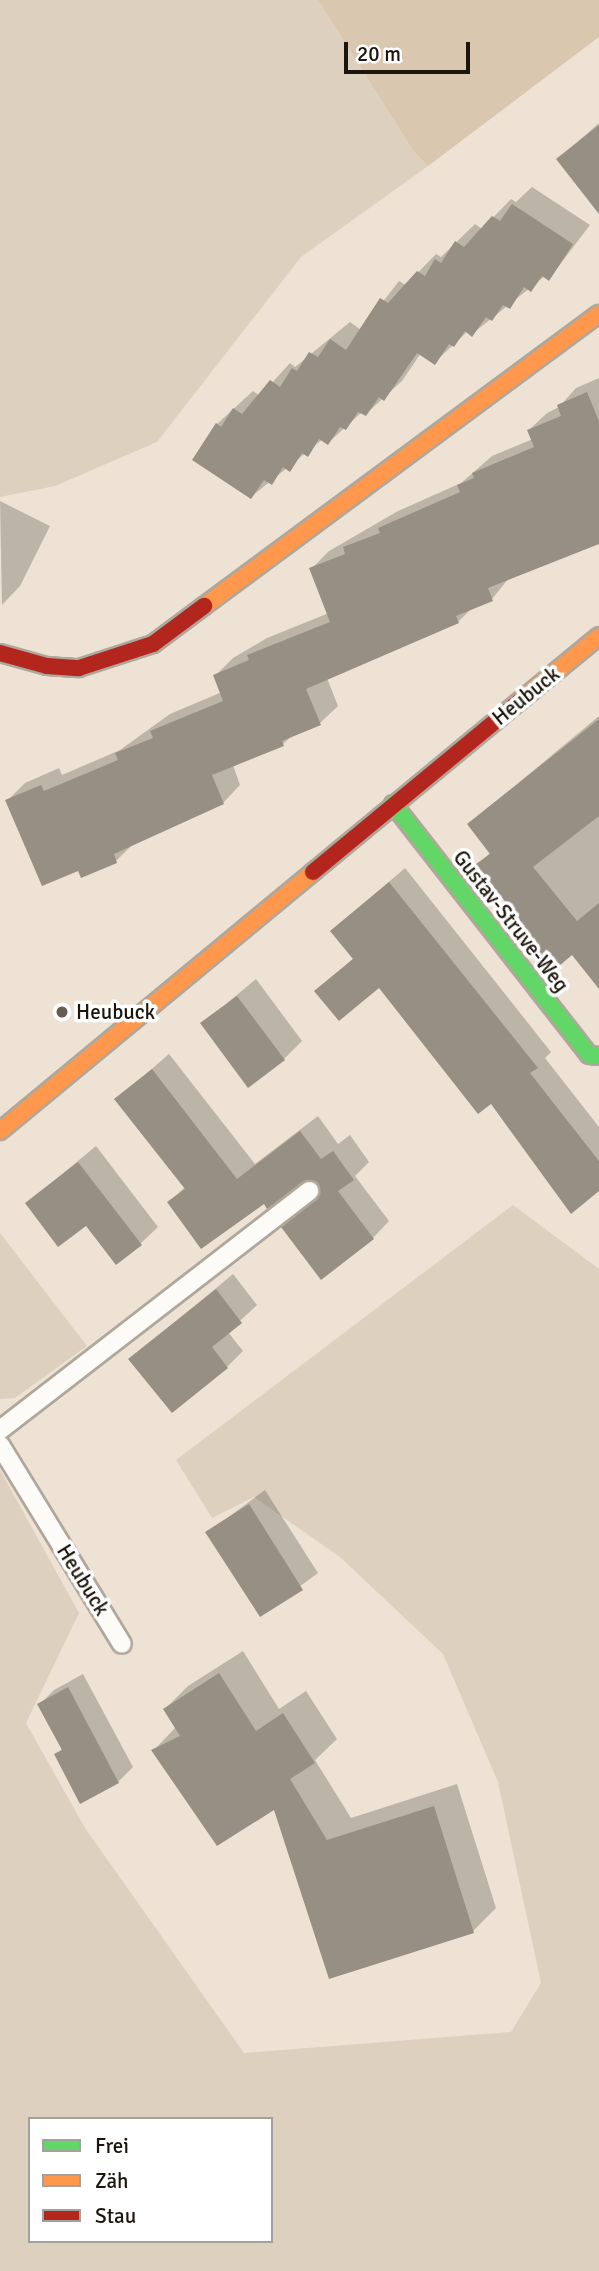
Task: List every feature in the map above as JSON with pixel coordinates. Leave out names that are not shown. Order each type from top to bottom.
[{"type":"street","points":[[0,653],[47,666],[79,668],[153,644],[599,314]]},
{"type":"street","name":"Heubuck","points":[[0,1131],[599,636]]},
{"type":"street","name":"Gustav-Struve-Weg","points":[[393,804],[589,1055],[599,1056]]},
{"type":"lane","points":[[0,1430],[309,1191]]},
{"type":"lane","name":"Heubuck","points":[[0,1445],[122,1644]]},
{"type":"shaded area","points":[[0,0],[318,0],[414,152],[428,166],[301,257],[157,442],[55,486],[0,497]]},
{"type":"shaded area","points":[[318,0],[599,0],[599,37],[428,166],[414,152]]},
{"type":"shaded area","points":[[513,1205],[599,1269],[599,2271],[0,2271],[0,1470],[79,1613],[26,1723],[85,1828],[244,2053],[511,2032],[541,1983],[498,1782],[443,1654],[340,1557],[254,1497],[212,1518],[176,1460]]},
{"type":"shaded area","points":[[0,1233],[87,1346],[15,1398],[0,1399]]},
{"type":"building","points":[[599,125],[599,214],[556,159]]},
{"type":"building","points":[[512,204],[573,244],[549,281],[542,276],[531,292],[524,287],[510,309],[503,305],[492,321],[486,317],[472,337],[465,331],[454,347],[449,344],[435,365],[417,353],[384,401],[379,397],[366,416],[358,412],[346,430],[340,427],[328,445],[319,439],[308,457],[302,453],[290,472],[283,467],[272,485],[264,480],[251,499],[192,460],[216,423],[221,427],[233,408],[242,414],[270,380],[280,387],[292,368],[297,371],[309,352],[318,357],[330,339],[346,350],[380,298],[388,303],[417,271],[425,276],[435,259],[441,263],[455,241],[464,247],[492,216],[500,221]]},
{"type":"building","points":[[587,392],[599,421],[599,544],[488,588],[493,601],[456,616],[459,623],[306,689],[321,725],[282,741],[284,746],[212,775],[224,804],[114,854],[117,863],[81,878],[78,871],[42,886],[5,800],[41,785],[44,791],[118,760],[115,753],[153,738],[150,731],[223,701],[213,675],[249,660],[247,655],[330,622],[309,568],[345,554],[343,547],[380,533],[378,528],[460,492],[457,485],[474,478],[472,473],[534,447],[527,430],[561,416],[557,405]]},
{"type":"building","points":[[599,719],[599,816],[533,867],[577,921],[599,903],[599,989],[572,955],[552,972],[525,938],[530,934],[476,864],[490,854],[467,824]]},
{"type":"building","points":[[389,882],[538,1068],[530,1073],[599,1161],[599,1191],[571,1214],[491,1104],[478,1114],[379,988],[339,1021],[314,991],[353,959],[330,931]]},
{"type":"building","points":[[237,996],[285,1060],[248,1088],[200,1023]]},
{"type":"building","points":[[152,1069],[237,1179],[300,1131],[321,1159],[333,1151],[354,1180],[338,1191],[374,1239],[321,1280],[281,1227],[319,1196],[318,1185],[308,1180],[267,1209],[264,1204],[201,1249],[167,1202],[185,1189],[114,1099]]},
{"type":"building","points":[[78,1162],[142,1245],[116,1265],[86,1226],[58,1247],[25,1203]]},
{"type":"building","points":[[216,1289],[242,1323],[212,1347],[228,1368],[172,1413],[128,1359]]},
{"type":"building","points":[[249,1504],[303,1590],[260,1617],[205,1532]]},
{"type":"building","points":[[219,1673],[256,1731],[283,1713],[315,1763],[290,1779],[327,1840],[434,1806],[474,1933],[329,1979],[274,1810],[217,1846],[151,1750],[180,1736],[163,1709]]},
{"type":"building","points":[[68,1687],[119,1783],[80,1804],[54,1754],[62,1750],[37,1704]]},
{"type":"traffic: fast","points":[[393,804],[589,1055],[599,1056]]},
{"type":"traffic: slow","points":[[204,606],[599,314]]},
{"type":"traffic: slow","points":[[520,701],[599,636]]},
{"type":"traffic: slow","points":[[0,1131],[313,872]]},
{"type":"traffic: jam","points":[[0,653],[47,666],[79,668],[153,644],[204,606]]},
{"type":"traffic: jam","points":[[313,872],[520,701]]},
{"type":"place","name":"Heubuck","points":[[62,1012]]}]
